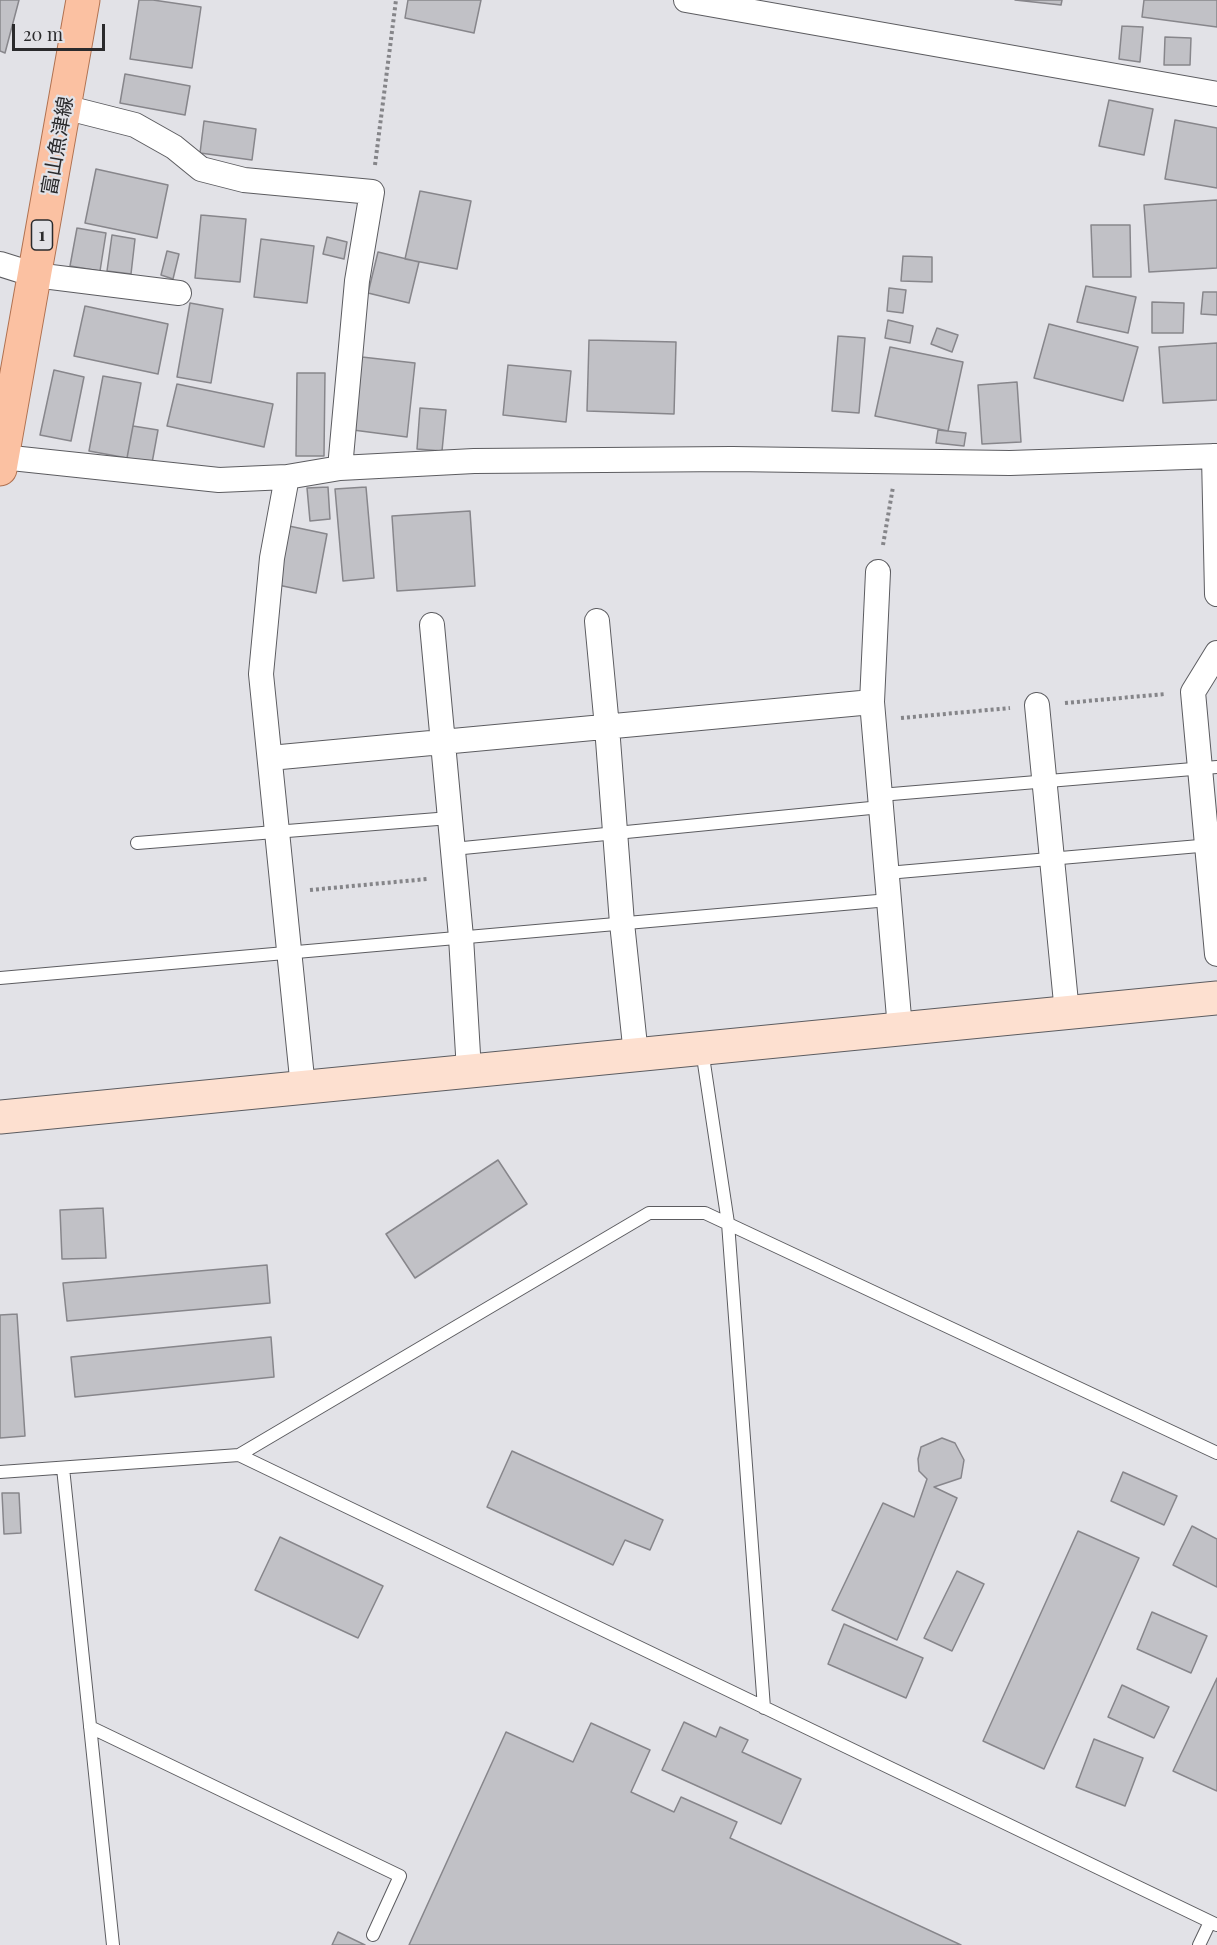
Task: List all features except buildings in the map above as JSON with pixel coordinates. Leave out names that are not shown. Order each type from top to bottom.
[{"type":"main road","name":"富山魚津線","points":[[1,463],[83,0]]},
{"type":"street","points":[[686,0],[1217,94]]},
{"type":"street","points":[[64,107],[135,125],[174,147],[201,169],[244,180],[372,192],[357,280],[340,468]]},
{"type":"street","points":[[0,264],[35,275],[179,293]]},
{"type":"street","points":[[1,463],[219,480],[287,477],[340,468],[498,461],[732,459],[1010,463],[1215,456],[1217,594]]},
{"type":"street","points":[[287,477],[272,558],[261,674],[303,1088]]},
{"type":"street","points":[[878,572],[872,702],[900,1029]]},
{"type":"street","points":[[597,621],[614,834],[636,1055]]},
{"type":"street","points":[[432,625],[461,937],[469,1071]]},
{"type":"street","points":[[1217,653],[1193,692],[1208,768],[1217,954]]},
{"type":"street","points":[[270,758],[872,702]]},
{"type":"street","points":[[1037,705],[1067,1013]]},
{"type":"street","points":[[0,1118],[1217,998]]},
{"type":"lane","points":[[453,849],[614,834],[1044,781],[1208,768]]},
{"type":"lane","points":[[137,843],[450,818]]},
{"type":"lane","points":[[887,873],[1212,845]]},
{"type":"lane","points":[[0,978],[889,900]]},
{"type":"lane","points":[[702,1048],[728,1222],[764,1708]]},
{"type":"lane","points":[[0,1472],[239,1455],[650,1214],[705,1213],[1217,1453]]},
{"type":"lane","points":[[239,1455],[1213,1923],[1199,1945]]},
{"type":"lane","points":[[63,1468],[113,1945]]},
{"type":"lane","points":[[90,1726],[400,1876],[374,1935]]},
{"type":"path","points":[[372,192],[396,0]]},
{"type":"path","points":[[878,572],[898,461]]},
{"type":"path","points":[[283,892],[455,876]]}]
